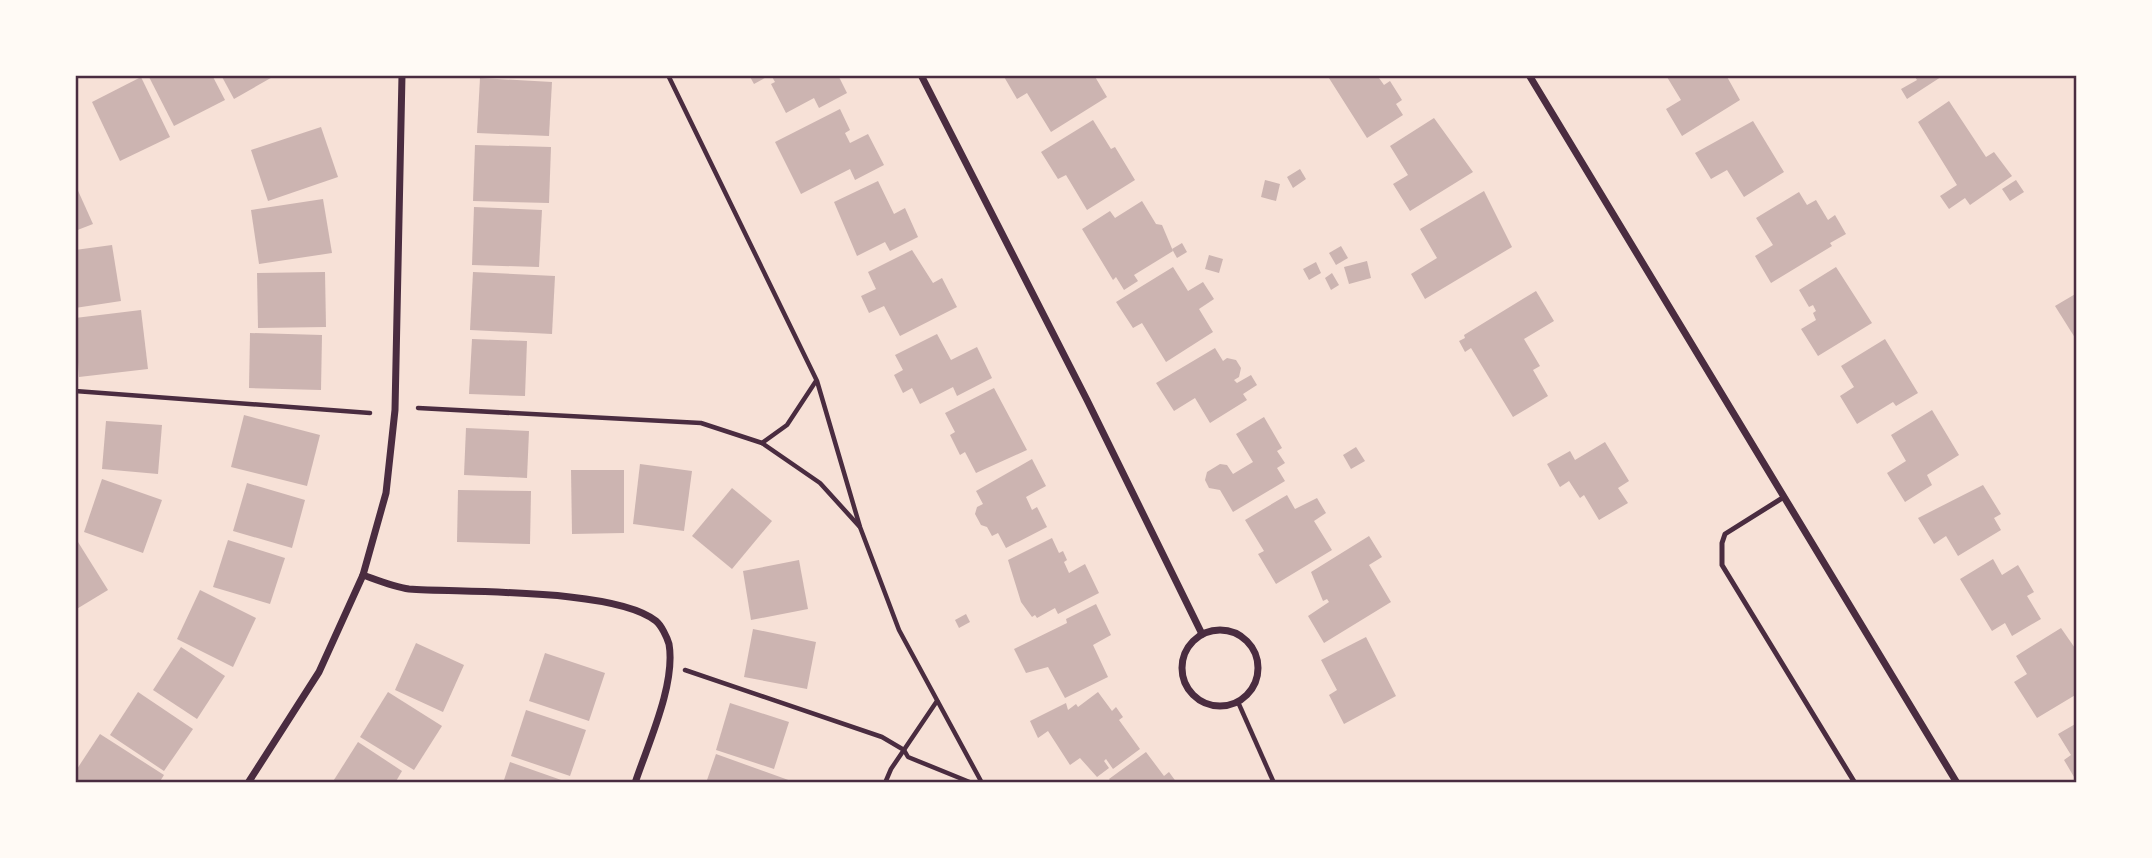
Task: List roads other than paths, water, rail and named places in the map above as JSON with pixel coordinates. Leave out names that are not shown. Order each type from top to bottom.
[{"type":"street","points":[[248,783],[319,673],[363,575],[386,493],[395,411],[402,75]]},
{"type":"street","points":[[921,75],[1087,400],[1202,634]]},
{"type":"street","points":[[1529,75],[1957,783]]},
{"type":"street","points":[[363,575],[405,589],[552,596],[638,612],[658,622],[668,641],[670,665],[635,783]]},
{"type":"street","points":[[1226,630],[1239,635],[1250,645],[1256,656],[1257,677],[1251,689],[1238,702],[1213,705],[1198,699],[1189,690],[1183,677],[1185,651],[1202,634],[1226,630]]},
{"type":"lane","points":[[1784,497],[1726,534],[1722,543],[1722,565],[1855,783]]}]
